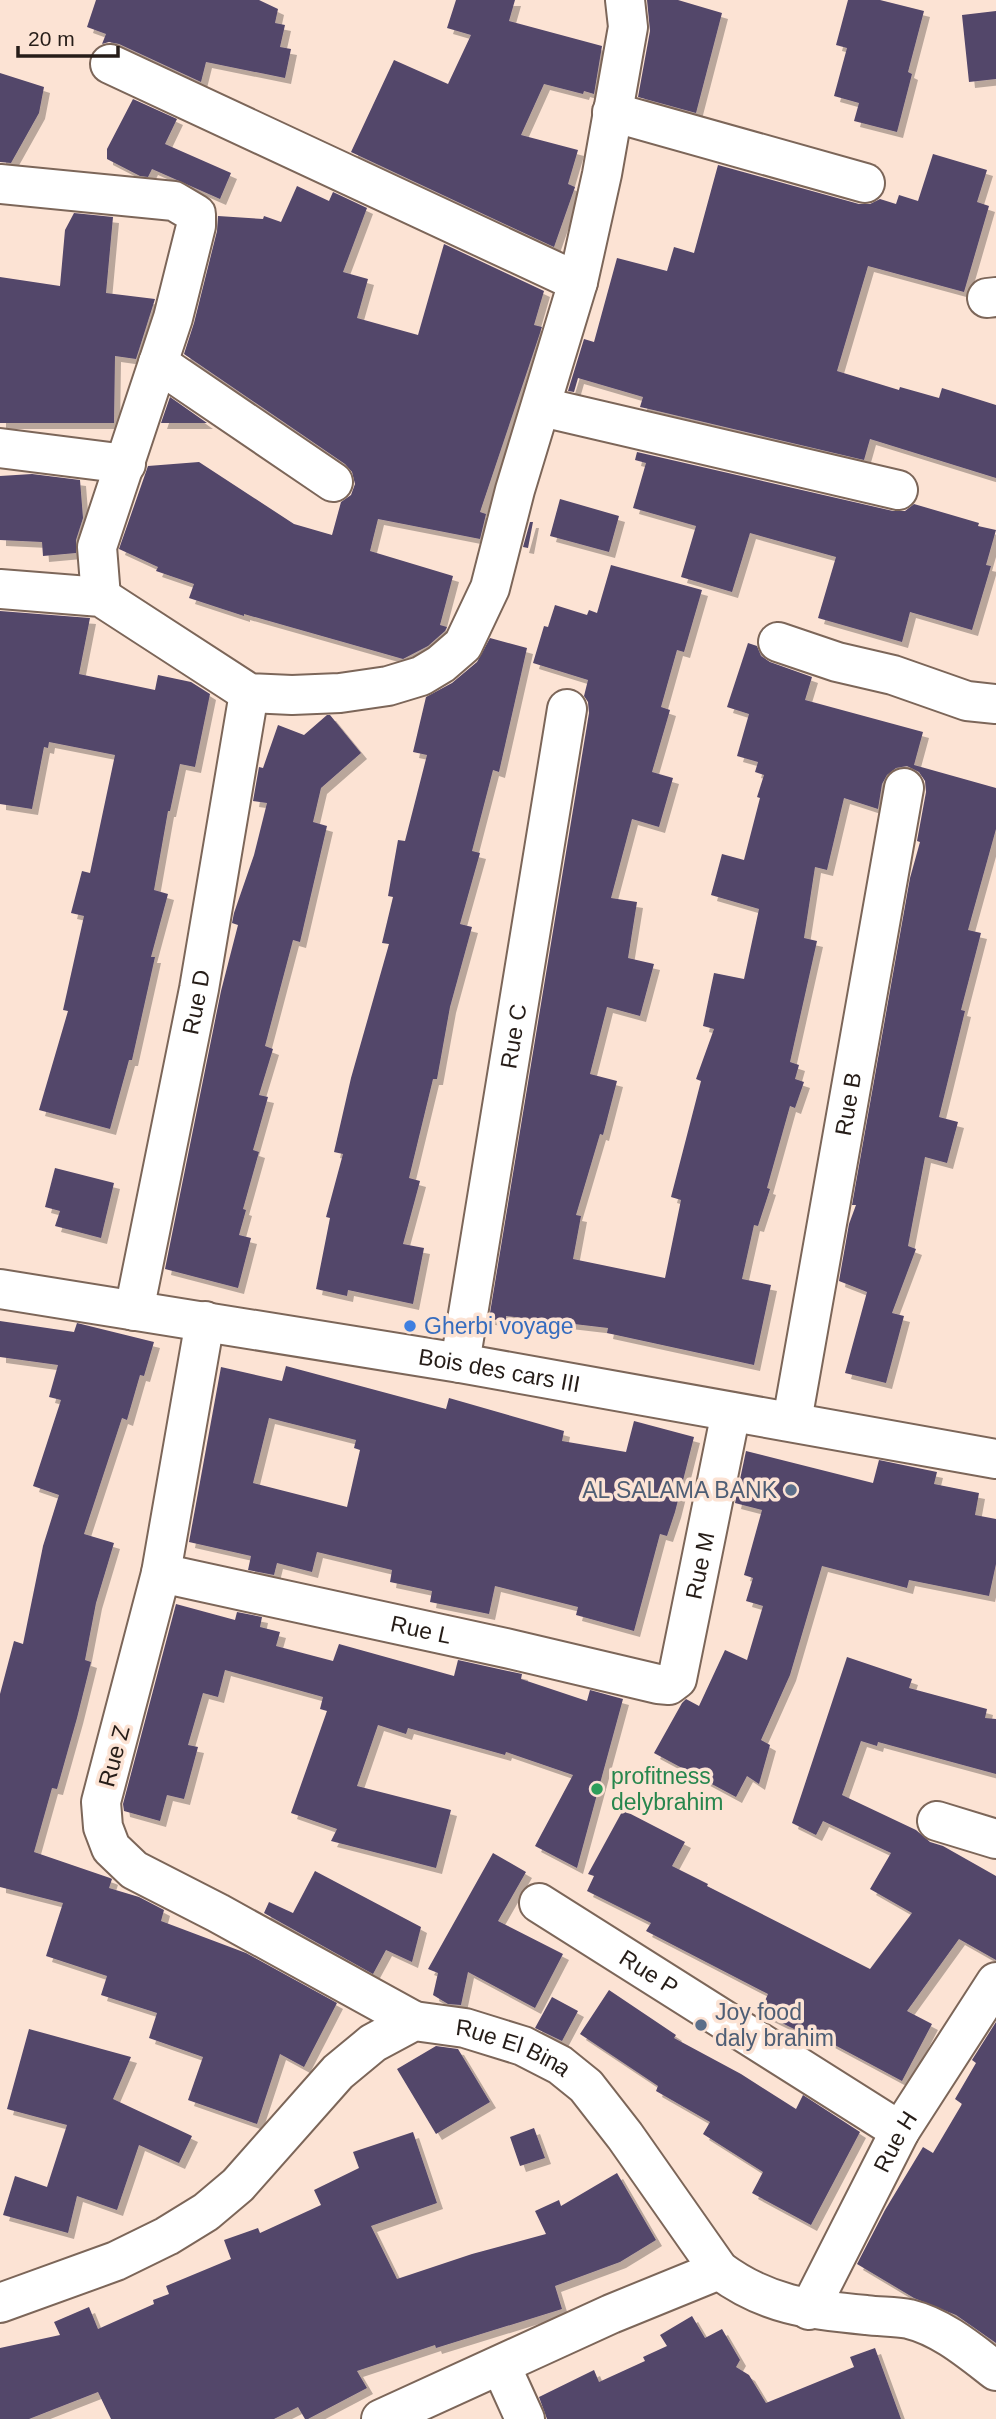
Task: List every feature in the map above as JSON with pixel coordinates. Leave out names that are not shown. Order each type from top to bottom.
[{"type":"street","points":[[0,589],[101,597],[249,692],[292,695],[340,693],[388,686],[421,676],[441,664],[463,645],[489,589],[578,282],[602,173],[628,27],[625,0]]},
{"type":"street","points":[[110,64],[578,282]]},
{"type":"street","points":[[612,112],[865,183]]},
{"type":"street","points":[[0,184],[174,201],[196,214],[196,226],[183,278],[158,363],[97,547],[101,597]]},
{"type":"street","points":[[158,363],[333,482]]},
{"type":"street","points":[[542,407],[898,490]]},
{"type":"street","points":[[0,448],[126,464]]},
{"type":"street","points":[[778,642],[837,662],[893,675],[967,701],[996,704]]},
{"type":"street","name":"Rue D","points":[[134,1311],[199,989],[249,692]]},
{"type":"street","name":"Rue C","points":[[460,1363],[567,709]]},
{"type":"street","name":"Rue B","points":[[792,1421],[904,788]]},
{"type":"street","name":"Bois des cars III","points":[[0,1289],[460,1363],[996,1459]]},
{"type":"street","name":"Rue Z","points":[[205,1321],[161,1573],[101,1802],[103,1827],[111,1848],[134,1870],[414,2021]]},
{"type":"street","name":"Rue M","points":[[677,1679],[732,1412]]},
{"type":"street","name":"Rue L","points":[[161,1573],[510,1648],[657,1684],[669,1685],[677,1679]]},
{"type":"street","points":[[937,1821],[996,1839]]},
{"type":"street","name":"Rue P","points":[[539,1903],[900,2131]]},
{"type":"street","name":"Rue H","points":[[809,2310],[900,2131],[996,1982]]},
{"type":"street","points":[[0,2303],[116,2261],[167,2236],[206,2212],[238,2185],[338,2073],[373,2043],[414,2021]]},
{"type":"street","name":"Rue El Bina","points":[[414,2021],[465,2028],[523,2046],[560,2065],[586,2086],[625,2136],[719,2270],[740,2285],[763,2296],[809,2310],[909,2319],[943,2333],[996,2371]]},
{"type":"street","points":[[381,2419],[611,2314],[719,2270]]},
{"type":"street","points":[[501,2365],[525,2419]]},
{"type":"building","points":[[96,0],[259,0],[278,9],[275,23],[285,25],[280,47],[291,49],[285,78],[206,62],[201,82],[119,44],[102,44],[106,34],[87,27]]},
{"type":"building","points":[[456,0],[515,0],[509,21],[602,46],[594,94],[584,91],[583,94],[544,84],[521,135],[578,150],[568,184],[575,187],[554,247],[351,152],[394,60],[448,84],[471,35],[447,28]]},
{"type":"building","points":[[647,0],[678,0],[722,13],[696,113],[638,97],[650,31]]},
{"type":"building","points":[[848,0],[880,0],[924,11],[908,72],[912,74],[897,132],[854,121],[859,103],[834,96],[847,48],[836,45]]},
{"type":"building","points":[[996,11],[996,79],[969,82],[962,15]]},
{"type":"building","points":[[0,73],[44,87],[39,113],[11,163],[0,162]]},
{"type":"building","points":[[133,99],[177,119],[165,144],[231,173],[220,199],[152,169],[148,177],[140,176],[107,159],[107,149]]},
{"type":"building","points":[[933,154],[987,170],[977,202],[989,206],[964,292],[868,266],[837,371],[899,390],[900,387],[939,398],[942,388],[996,405],[996,478],[870,439],[864,460],[640,407],[643,397],[578,378],[574,392],[568,391],[584,339],[594,342],[617,258],[667,271],[674,247],[694,253],[718,165],[859,204],[870,204],[880,199],[896,204],[899,195],[918,201]]},
{"type":"building","points":[[297,186],[329,201],[333,192],[367,208],[343,272],[368,279],[357,318],[418,335],[444,244],[544,291],[534,325],[542,327],[480,512],[486,514],[480,539],[378,519],[370,551],[453,576],[440,625],[447,627],[445,631],[428,646],[403,659],[244,616],[189,598],[194,584],[156,571],[158,567],[119,549],[148,466],[199,462],[294,524],[332,535],[341,502],[351,495],[355,484],[352,472],[345,464],[184,354],[217,231],[218,216],[263,219],[264,216],[281,222]]},
{"type":"building","points":[[74,213],[113,217],[106,293],[155,299],[136,359],[115,356],[114,423],[0,423],[0,277],[60,286],[65,230]]},
{"type":"building","points":[[170,397],[207,423],[161,423]]},
{"type":"building","points":[[637,452],[893,511],[905,511],[914,504],[996,530],[986,565],[991,566],[972,630],[910,612],[902,642],[818,618],[836,557],[750,533],[732,592],[681,577],[696,526],[633,508],[646,463],[635,460]]},
{"type":"building","points":[[32,474],[80,480],[83,518],[76,540],[76,553],[43,556],[42,542],[0,540],[0,476]]},
{"type":"building","points":[[560,499],[619,516],[609,552],[550,536]]},
{"type":"building","points":[[530,522],[533,522],[528,548],[523,547]]},
{"type":"building","points":[[611,565],[702,590],[684,652],[677,650],[661,707],[670,710],[652,772],[673,778],[659,827],[632,819],[611,898],[637,902],[628,958],[654,964],[640,1016],[607,1007],[590,1074],[617,1081],[603,1135],[600,1134],[576,1215],[581,1216],[573,1259],[665,1278],[681,1200],[671,1197],[701,1081],[696,1079],[714,1029],[703,1026],[714,973],[744,979],[759,909],[711,895],[722,854],[744,860],[764,775],[755,772],[758,762],[737,756],[749,714],[727,707],[748,643],[757,646],[761,656],[770,662],[812,677],[805,700],[923,732],[914,765],[996,788],[996,829],[968,930],[981,933],[961,1010],[965,1011],[939,1117],[958,1122],[947,1163],[925,1157],[908,1246],[916,1249],[892,1313],[904,1316],[886,1383],[845,1373],[867,1292],[839,1281],[849,1224],[856,1205],[852,1205],[910,878],[920,842],[917,841],[926,792],[925,781],[919,772],[907,766],[896,768],[887,775],[882,784],[878,809],[844,798],[827,870],[815,867],[804,938],[817,941],[790,1062],[799,1065],[795,1079],[804,1082],[795,1108],[790,1106],[767,1188],[770,1189],[758,1226],[754,1225],[742,1279],[771,1285],[754,1365],[607,1333],[608,1328],[506,1316],[506,1321],[489,1319],[589,713],[588,702],[584,696],[588,680],[533,663],[544,626],[548,627],[555,605],[587,615],[589,610],[597,613]]},
{"type":"building","points":[[0,611],[90,618],[79,674],[155,690],[158,675],[191,682],[210,694],[195,767],[180,764],[168,811],[154,890],[168,894],[151,957],[155,957],[132,1060],[129,1060],[110,1129],[39,1110],[68,1011],[63,1010],[84,916],[71,913],[82,871],[90,873],[115,755],[49,742],[48,748],[44,747],[32,809],[0,804]]},
{"type":"building","points":[[490,638],[527,648],[499,772],[493,770],[472,851],[480,853],[460,924],[472,927],[450,1007],[437,1079],[433,1079],[409,1178],[420,1181],[403,1244],[424,1248],[413,1304],[348,1290],[347,1296],[316,1289],[330,1218],[326,1217],[343,1154],[334,1152],[351,1078],[389,944],[382,943],[393,897],[388,896],[398,840],[405,841],[427,755],[413,752],[426,697],[452,683],[477,662]]},
{"type":"building","points":[[330,715],[361,753],[321,788],[313,822],[327,826],[300,942],[293,940],[265,1046],[273,1049],[259,1095],[268,1097],[253,1150],[259,1152],[243,1209],[246,1210],[239,1235],[251,1238],[238,1288],[165,1269],[221,991],[238,925],[232,923],[234,913],[254,855],[267,803],[253,801],[259,767],[263,768],[278,725],[304,735]]},
{"type":"building","points":[[55,1168],[114,1183],[101,1238],[55,1226],[60,1211],[45,1207]]},
{"type":"building","points":[[0,1321],[74,1332],[77,1323],[154,1342],[144,1376],[140,1375],[127,1420],[122,1418],[84,1534],[114,1543],[96,1603],[85,1660],[91,1662],[77,1718],[57,1789],[52,1788],[34,1852],[110,1878],[109,1888],[139,1897],[164,1910],[161,1921],[246,1953],[337,2003],[304,2067],[280,2054],[257,2124],[188,2100],[203,2057],[149,2038],[157,2013],[101,1995],[107,1976],[46,1956],[63,1903],[0,1887],[0,1694],[14,1641],[23,1644],[43,1546],[59,1495],[33,1486],[61,1400],[49,1397],[58,1365],[0,1357]]},
{"type":"building","points":[[286,1366],[446,1409],[449,1398],[564,1431],[562,1441],[626,1452],[634,1421],[694,1437],[675,1512],[667,1536],[660,1534],[634,1631],[576,1615],[578,1607],[495,1586],[489,1614],[430,1602],[432,1591],[390,1582],[392,1570],[317,1552],[312,1572],[277,1563],[274,1575],[248,1570],[251,1556],[189,1542],[221,1367],[282,1381]],"holes":[[[269,1418],[356,1440],[354,1448],[360,1450],[347,1507],[253,1483]]]},
{"type":"building","points":[[746,1451],[873,1483],[879,1460],[937,1472],[934,1484],[979,1493],[975,1515],[996,1519],[996,1564],[989,1596],[909,1580],[907,1588],[822,1566],[790,1675],[761,1740],[770,1745],[759,1784],[747,1776],[736,1797],[654,1753],[682,1703],[686,1699],[699,1706],[725,1650],[747,1660],[763,1606],[746,1601],[753,1578],[744,1575],[762,1510],[735,1503]]},
{"type":"building","points":[[176,1604],[235,1620],[237,1612],[262,1617],[260,1627],[280,1632],[276,1646],[333,1661],[339,1644],[454,1676],[458,1660],[522,1674],[521,1679],[587,1701],[590,1690],[623,1699],[577,1868],[535,1846],[573,1775],[506,1752],[505,1755],[408,1728],[406,1734],[378,1725],[357,1786],[451,1810],[436,1868],[331,1841],[337,1829],[291,1813],[327,1711],[320,1709],[323,1697],[225,1670],[218,1697],[203,1693],[188,1745],[198,1747],[184,1799],[167,1795],[160,1821],[124,1811],[123,1804]]},
{"type":"building","points":[[847,1657],[912,1679],[909,1688],[987,1709],[985,1718],[996,1719],[996,1774],[878,1742],[877,1746],[861,1741],[842,1795],[916,1830],[930,1842],[943,1846],[996,1876],[996,1960],[959,1939],[907,2011],[932,2024],[902,2081],[816,2035],[814,2039],[760,2012],[768,1994],[646,1931],[651,1923],[587,1891],[594,1876],[588,1874],[623,1810],[685,1842],[672,1866],[870,1969],[912,1913],[870,1889],[891,1853],[823,1821],[816,1835],[792,1823]]},
{"type":"building","points":[[493,1853],[526,1872],[498,1921],[563,1954],[535,2008],[468,1972],[461,2005],[448,2004],[433,1995],[438,1973],[428,1969]]},
{"type":"building","points":[[315,1871],[421,1927],[412,1962],[386,1950],[373,1974],[264,1913],[269,1902],[293,1913]]},
{"type":"building","points":[[609,1990],[676,2035],[674,2038],[741,2074],[796,2109],[803,2095],[860,2132],[811,2225],[752,2193],[763,2172],[703,2134],[710,2122],[656,2091],[658,2086],[580,2034]]},
{"type":"building","points":[[552,1997],[578,2011],[562,2041],[535,2028]]},
{"type":"building","points":[[996,2022],[996,2343],[956,2315],[914,2298],[857,2264],[885,2210],[923,2147],[933,2153],[962,2104],[955,2099],[976,2063],[972,2060]]},
{"type":"building","points":[[29,2029],[131,2057],[113,2099],[192,2136],[179,2163],[139,2145],[117,2210],[77,2196],[68,2233],[3,2215],[15,2176],[47,2187],[67,2125],[7,2109]]},
{"type":"building","points":[[436,2046],[458,2049],[490,2102],[436,2134],[397,2069]]},
{"type":"building","points":[[534,2128],[545,2158],[520,2166],[510,2137]]},
{"type":"building","points":[[413,2132],[437,2203],[371,2226],[397,2279],[472,2254],[546,2234],[535,2211],[559,2200],[561,2206],[617,2173],[656,2240],[620,2262],[555,2286],[562,2309],[436,2348],[435,2345],[357,2371],[367,2388],[308,2419],[305,2419],[298,2407],[274,2419],[111,2419],[98,2392],[29,2419],[0,2419],[0,2348],[60,2335],[54,2322],[89,2307],[98,2329],[154,2304],[153,2300],[169,2294],[166,2286],[231,2259],[224,2240],[258,2228],[260,2233],[321,2205],[314,2190],[359,2168],[353,2152]]},
{"type":"building","points":[[692,2316],[705,2338],[722,2329],[740,2360],[736,2367],[749,2375],[766,2403],[854,2367],[850,2357],[875,2348],[901,2419],[547,2419],[539,2397],[594,2370],[599,2382],[645,2361],[643,2357],[667,2346],[660,2335]]},
{"type":"place","name":"Gherbi voyage","points":[[410,1326]]},
{"type":"place","name":"AL SALAMA BANK","points":[[791,1490]]},
{"type":"place","name":"profitness delybrahim","points":[[597,1789]]},
{"type":"place","name":"Joy food daly brahim","points":[[701,2025]]}]
